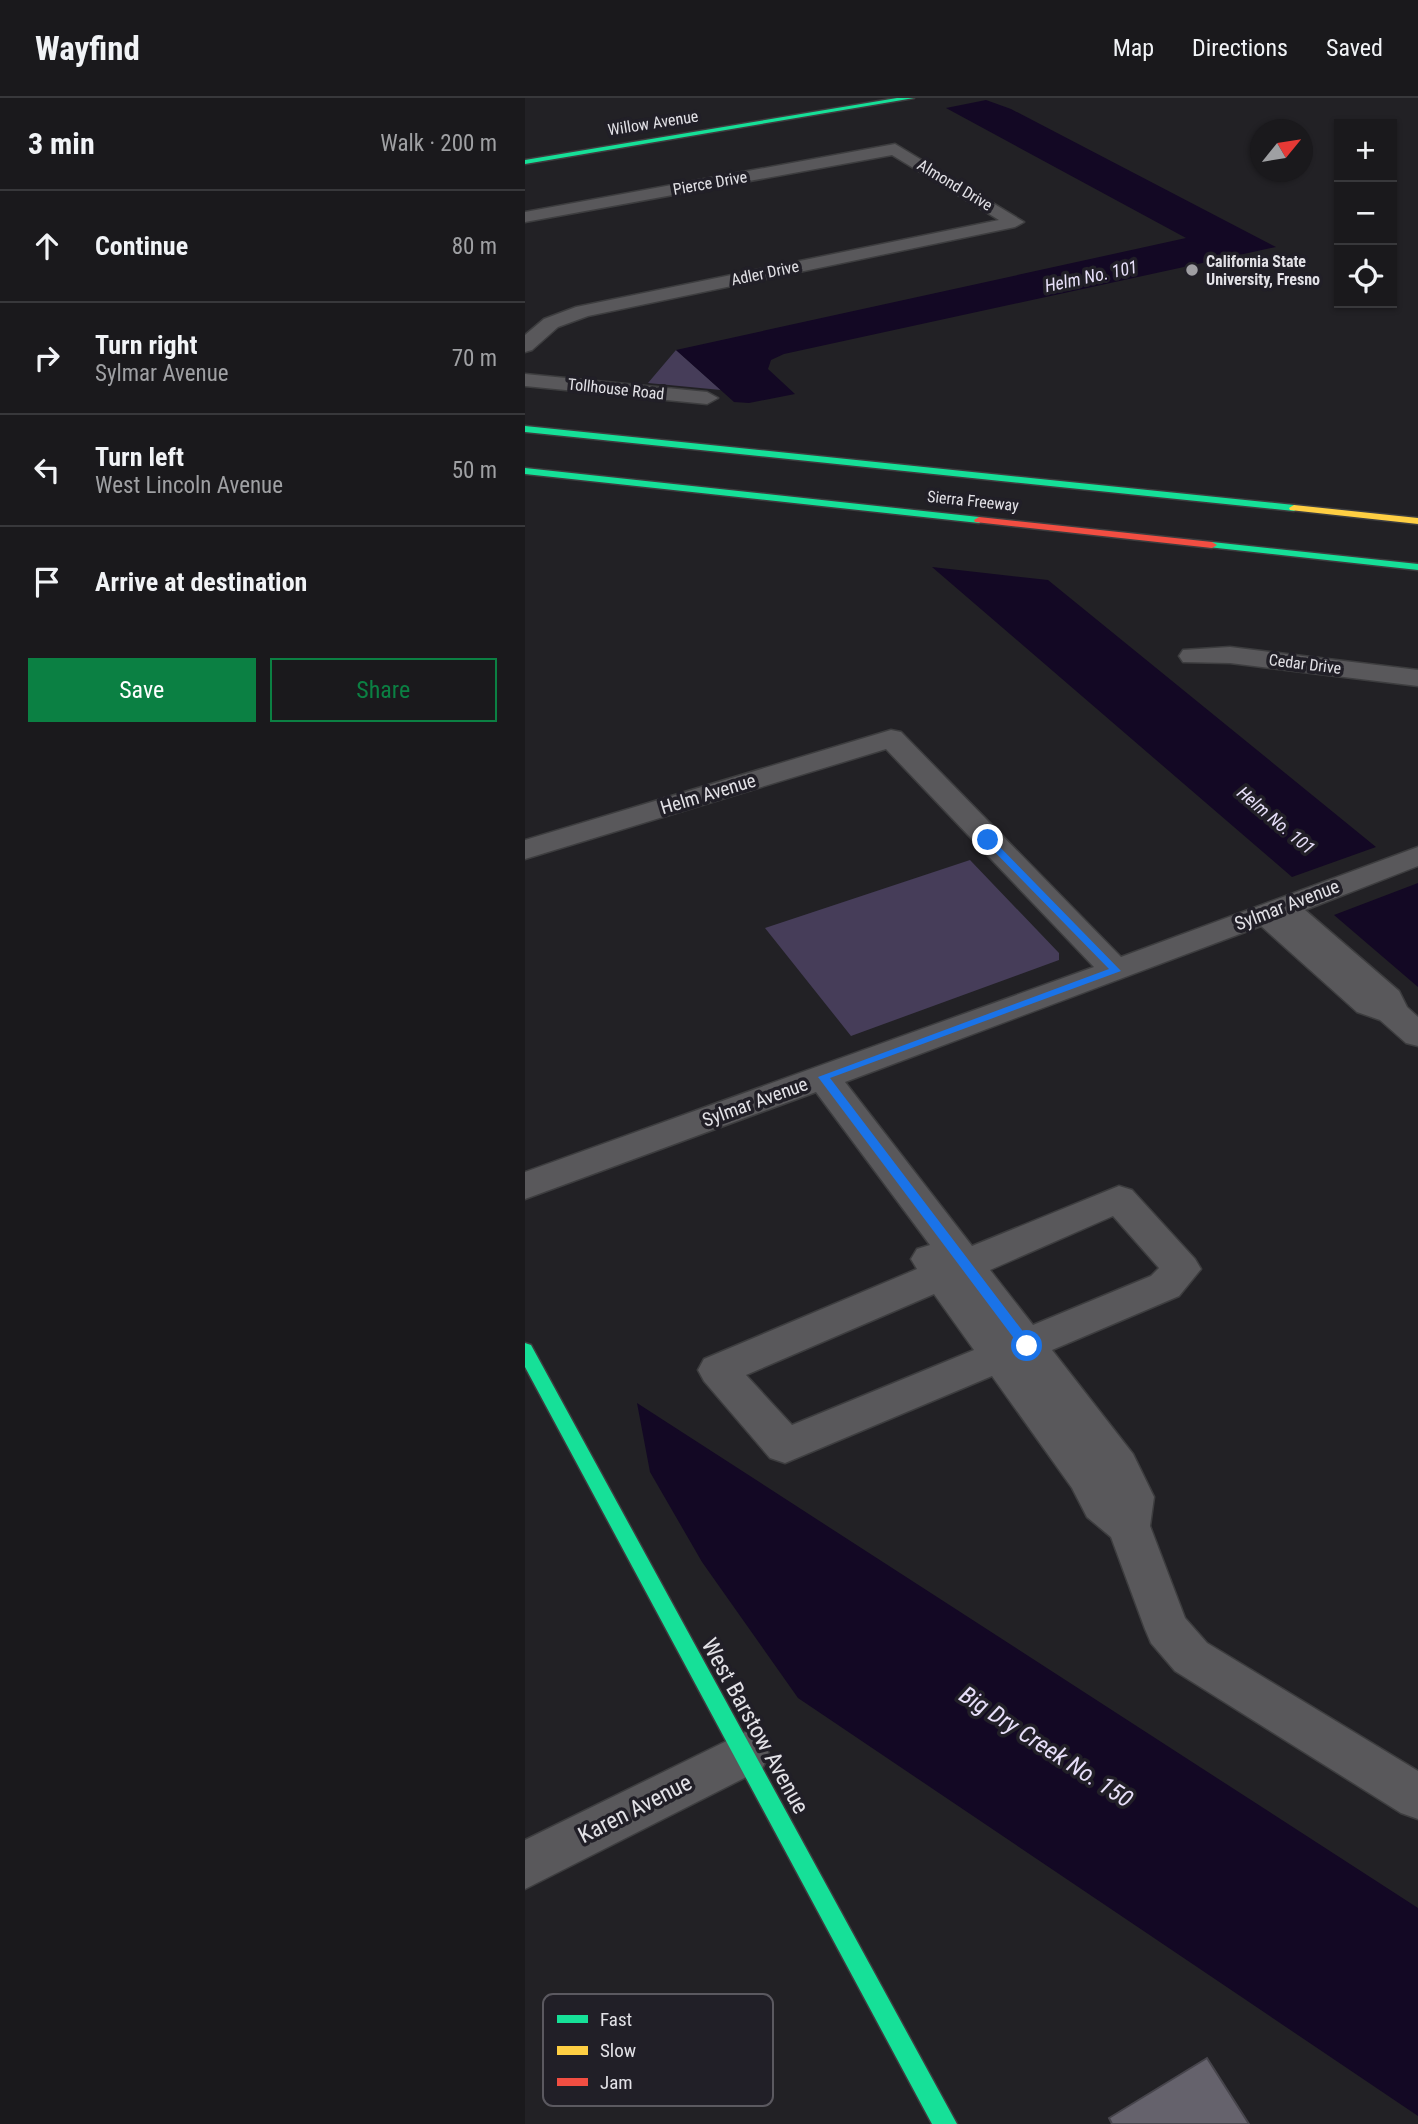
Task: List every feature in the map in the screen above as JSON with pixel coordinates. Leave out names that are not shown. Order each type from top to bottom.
[{"type":"main road","name":"Willow Avenue","points":[[525,149],[837,98]]},
{"type":"main road","name":"Willow Avenue","points":[[525,162],[911,98]]},
{"type":"main road","name":"Sierra Freeway","points":[[525,429],[1418,521]]},
{"type":"main road","name":"Sierra Freeway","points":[[525,471],[1418,567]]},
{"type":"main road","name":"West Barstow Avenue","points":[[525,1350],[944,2124]]},
{"type":"street","name":"Pierce Drive","points":[[525,217],[895,149]]},
{"type":"street","name":"Almond Drive","points":[[895,149],[1015,222]]},
{"type":"street","name":"Adler Drive","points":[[525,346],[551,323],[583,311],[1015,222]]},
{"type":"street","name":"Tollhouse Road","points":[[525,380],[707,398]]},
{"type":"street","name":"Cedar Drive","points":[[1192,656],[1230,655],[1418,678]]},
{"type":"street","name":"Helm Avenue","points":[[525,850],[891,738],[1116,971]]},
{"type":"street","name":"Sylmar Avenue","points":[[525,1186],[1116,971],[1418,856]]},
{"type":"street","points":[[1273,910],[1387,998],[1392,1012],[1418,1035]]},
{"type":"street","points":[[812,1081],[1014,1351],[1102,1505],[1129,1527],[1167,1629],[1191,1657],[1418,1797]]},
{"type":"street","points":[[1119,1199],[1182,1269],[1165,1286],[785,1446],[719,1370],[954,1271],[1119,1199]]},
{"type":"street","name":"Karen Avenue","points":[[525,1865],[745,1754]]},
{"type":"shaded area","points":[[676,350],[721,390],[648,383]]},
{"type":"shaded area","points":[[970,860],[1059,953],[1059,960],[851,1036],[765,928]]},
{"type":"water","name":"Helm No. 101","points":[[986,100],[1011,109],[1276,247],[784,354],[771,360],[768,369],[795,394],[749,403],[734,402],[676,350],[1186,238],[946,108]]},
{"type":"water","name":"Helm No. 101","points":[[932,567],[1048,580],[1376,847],[1292,877]]},
{"type":"water","points":[[1418,883],[1418,987],[1334,915]]},
{"type":"water","name":"Big Dry Creek No. 150","points":[[637,1403],[1418,1908],[1418,2116],[798,1698],[702,1562],[650,1472]]},
{"type":"building","points":[[1207,2058],[1249,2124],[1112,2124],[1109,2118]]},
{"type":"traffic: fast","points":[[525,162],[910,98]]},
{"type":"traffic: fast","points":[[525,429],[1294,508]]},
{"type":"traffic: fast","points":[[525,471],[979,520]]},
{"type":"traffic: fast","points":[[1212,545],[1418,567]]},
{"type":"traffic: fast","points":[[525,1350],[945,2124]]},
{"type":"traffic: slow","points":[[1294,508],[1418,521]]},
{"type":"traffic: jam","points":[[979,520],[1212,545]]},
{"type":"place","name":"California State University, Fresno","points":[[1192,270]]},
{"type":"route","points":[[988,840],[1116,971],[823,1077],[1027,1346]]}]
